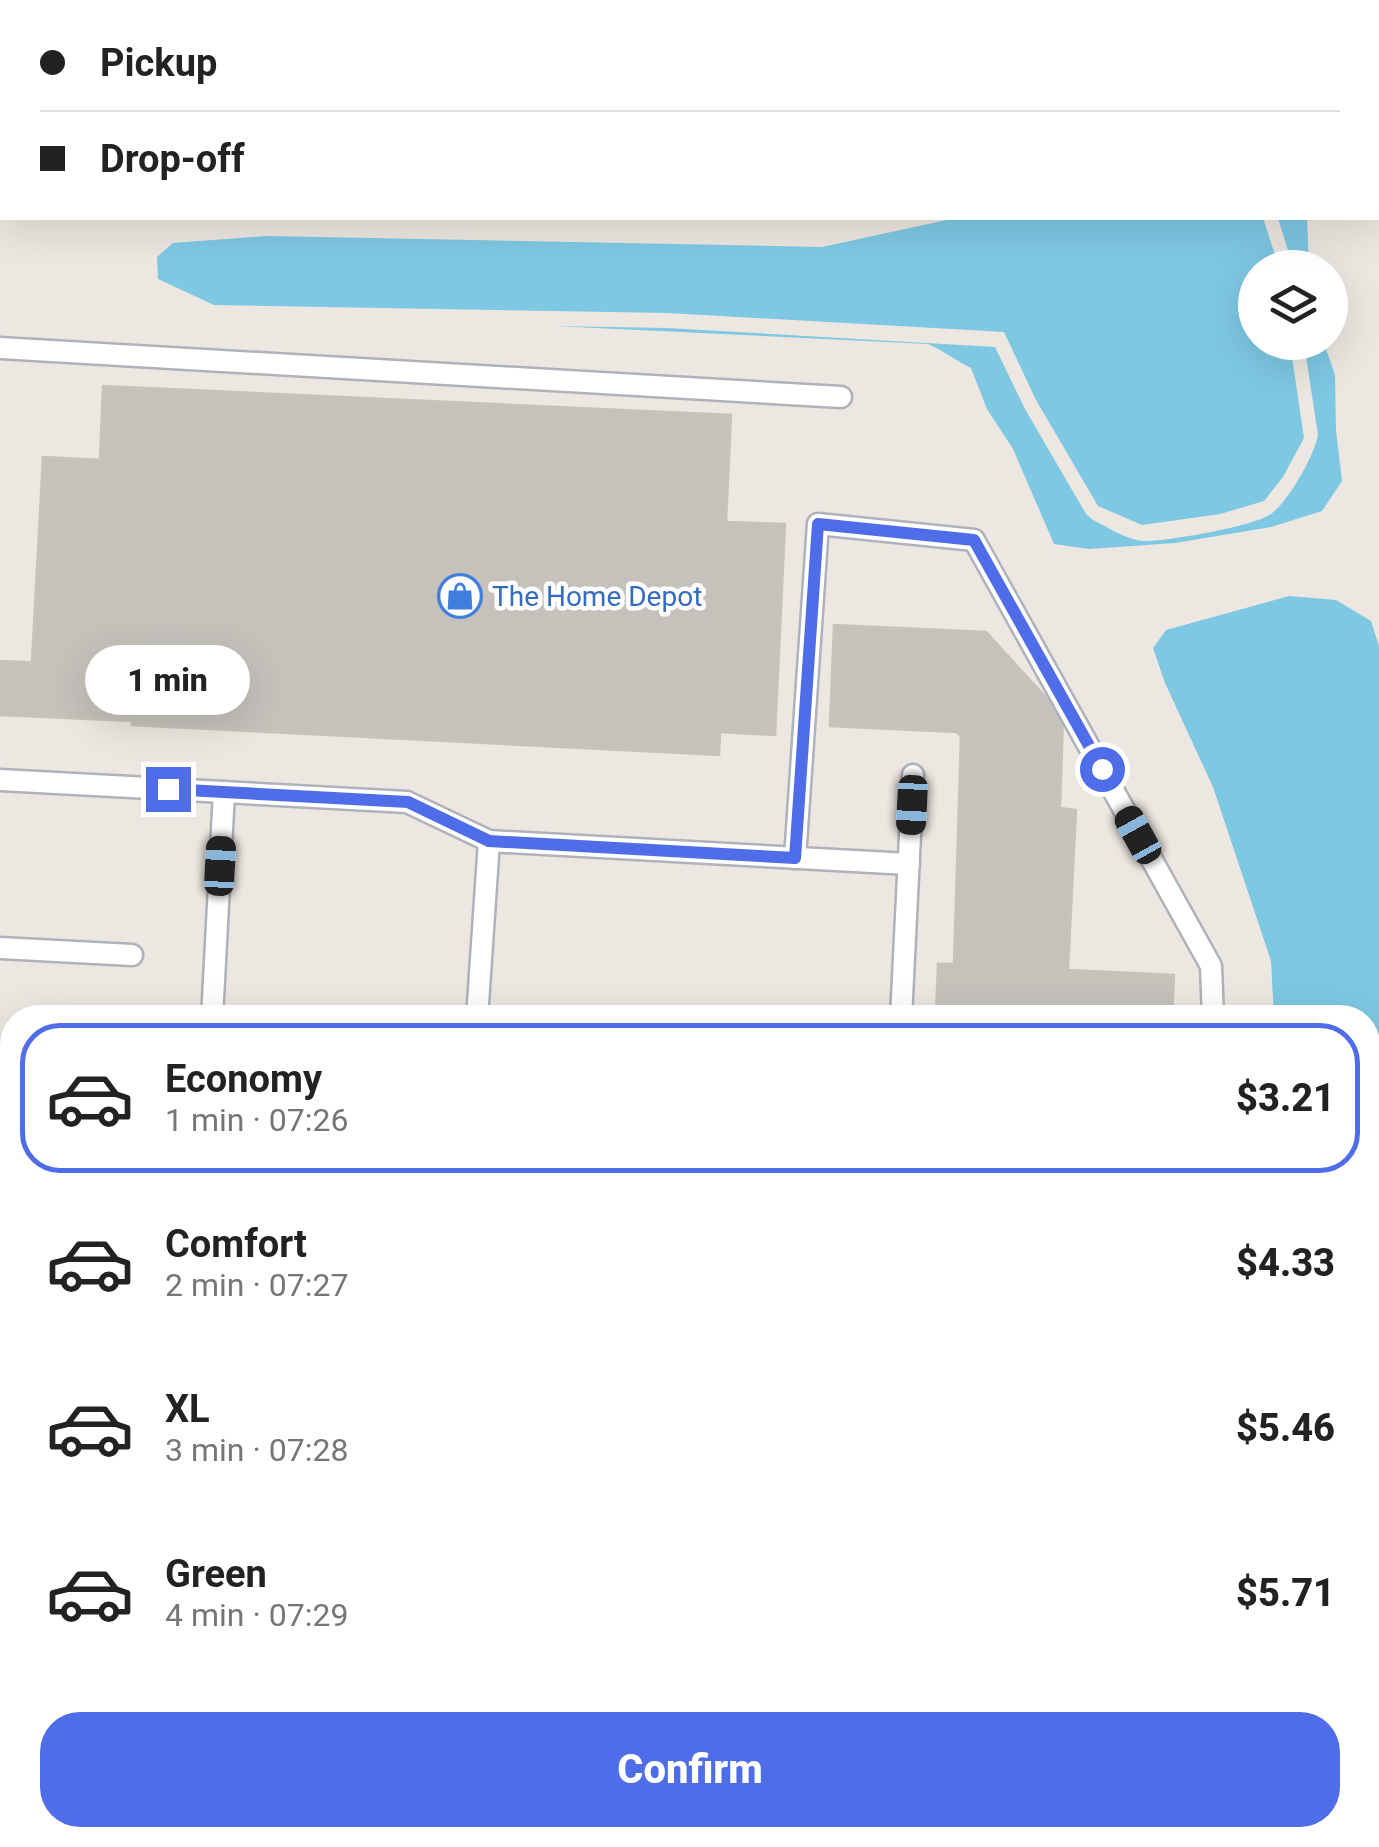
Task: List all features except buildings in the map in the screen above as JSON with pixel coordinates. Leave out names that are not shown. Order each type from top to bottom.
[{"type":"lane","points":[[0,348],[841,397]]},
{"type":"lane","points":[[795,858],[818,524],[974,540],[1212,966],[1212,1005]]},
{"type":"lane","points":[[902,1005],[913,775]]},
{"type":"lane","points":[[0,780],[408,802],[489,841],[908,864]]},
{"type":"lane","points":[[213,1005],[224,792]]},
{"type":"lane","points":[[478,1005],[489,841]]},
{"type":"lane","points":[[0,948],[132,955]]},
{"type":"water","points":[[947,220],[1264,220],[1273,250],[1238,250],[1238,360],[1293,360],[1304,438],[1283,477],[1264,501],[1220,514],[1142,525],[1098,506],[1036,400],[1004,332],[668,313],[214,305],[158,279],[157,257],[173,243],[267,236],[822,247]]},
{"type":"water","points":[[1279,220],[1307,220],[1308,250],[1288,250]]},
{"type":"water","points":[[554,326],[667,328],[995,347],[1025,409],[1086,514],[1117,533],[1143,541],[1229,528],[1262,519],[1278,508],[1300,478],[1318,435],[1307,360],[1330,360],[1335,375],[1342,481],[1322,511],[1271,527],[1175,543],[1089,549],[1054,544],[1013,449],[987,409],[971,368],[928,344]]},
{"type":"water","points":[[1289,596],[1336,600],[1371,621],[1379,646],[1379,1005],[1273,1005],[1271,961],[1213,787],[1153,648],[1166,630]]},
{"type":"place","name":"The Home Depot","points":[[460,596]]},
{"type":"route","points":[[168,789],[408,802],[489,841],[795,858],[818,524],[974,540],[1102,769]]}]
